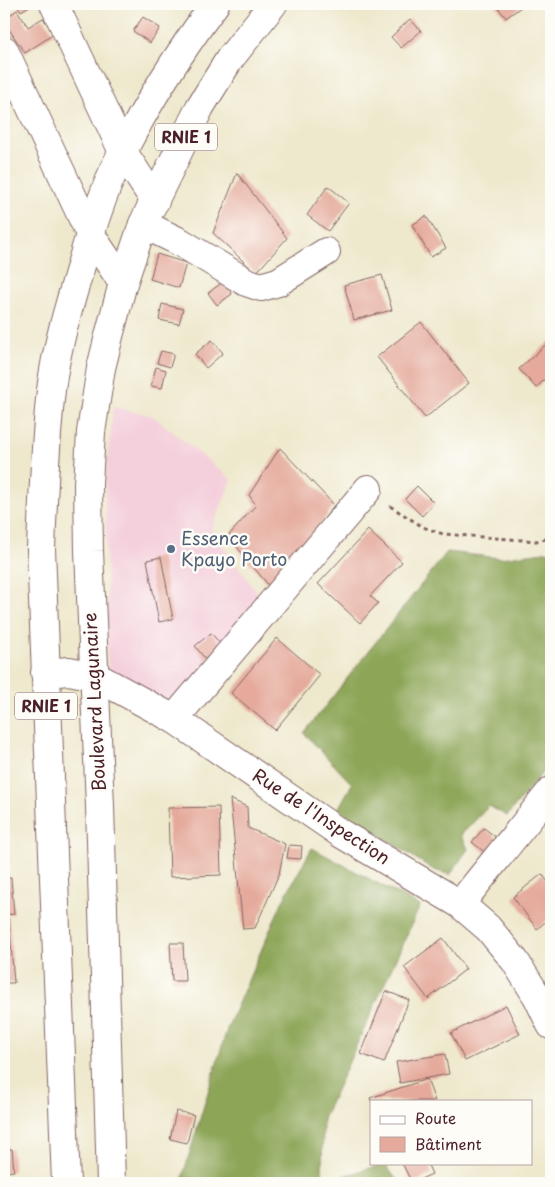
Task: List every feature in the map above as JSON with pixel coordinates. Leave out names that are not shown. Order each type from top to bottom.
[{"type":"main road","points":[[54,4],[149,212],[180,242],[246,282],[261,287],[278,282],[326,252]]},
{"type":"main road","name":"RNIE 1","points":[[66,1183],[41,549],[44,465],[51,389],[63,326],[90,234],[123,152],[172,67],[215,4]]},
{"type":"main road","name":"RNIE 1","points":[[123,283],[149,212],[205,99],[229,60],[273,4]]},
{"type":"main road","points":[[4,50],[90,234],[123,283]]},
{"type":"main road","name":"Boulevard Lagunaire","points":[[111,1183],[100,806],[88,551],[88,484],[91,441],[101,368],[123,283]]},
{"type":"main road","points":[[174,719],[368,489]]},
{"type":"main road","name":"Rue de l'Inspection","points":[[45,673],[69,671],[95,676],[174,719],[340,833],[460,904],[488,928],[515,961],[537,996],[551,1026]]},
{"type":"main road","points":[[460,904],[551,791]]},
{"type":"path","points":[[368,489],[403,515],[423,527],[443,534],[536,541],[551,538]]},
{"type":"shaded area","points":[[113,407],[153,416],[232,480],[211,530],[261,597],[171,705],[108,672],[105,485]]},
{"type":"green space","points":[[551,551],[551,762],[507,816],[489,806],[461,835],[468,849],[450,875],[434,870],[338,809],[352,784],[304,733],[447,552],[500,558]]},
{"type":"green space","points":[[312,848],[420,906],[323,1119],[322,1182],[385,1164],[399,1183],[182,1183],[227,1029],[283,900]]},
{"type":"building","points":[[16,4],[33,4],[21,11]]},
{"type":"building","points":[[495,4],[525,4],[506,18]]},
{"type":"building","points":[[17,10],[28,27],[43,18],[54,34],[25,53],[4,22],[4,19]]},
{"type":"building","points":[[143,17],[160,28],[150,43],[133,31]]},
{"type":"building","points":[[410,19],[421,31],[401,48],[391,37]]},
{"type":"building","points":[[237,173],[287,238],[256,273],[213,233]]},
{"type":"building","points":[[328,186],[349,203],[328,231],[307,215]]},
{"type":"building","points":[[426,216],[446,248],[431,257],[412,225]]},
{"type":"building","points":[[157,254],[186,263],[179,288],[150,279]]},
{"type":"building","points":[[382,275],[392,310],[354,320],[344,285]]},
{"type":"building","points":[[223,282],[232,294],[217,305],[208,293]]},
{"type":"building","points":[[162,304],[183,309],[179,324],[159,320]]},
{"type":"building","points":[[421,322],[469,383],[425,418],[377,357]]},
{"type":"building","points":[[212,340],[223,353],[206,368],[195,354]]},
{"type":"building","points":[[551,340],[551,373],[536,388],[519,369]]},
{"type":"building","points":[[161,351],[174,354],[170,367],[157,363]]},
{"type":"building","points":[[156,367],[166,370],[162,388],[151,386]]},
{"type":"building","points":[[280,448],[334,505],[300,553],[269,586],[228,536],[256,505],[249,495]]},
{"type":"building","points":[[417,486],[434,503],[422,516],[405,499]]},
{"type":"building","points":[[368,530],[402,562],[370,596],[378,603],[360,623],[318,584]]},
{"type":"building","points":[[161,557],[173,619],[159,622],[147,560]]},
{"type":"building","points":[[211,633],[223,647],[206,660],[195,646]]},
{"type":"building","points":[[277,638],[320,675],[275,730],[231,693]]},
{"type":"building","points":[[230,799],[247,807],[248,828],[285,844],[279,874],[255,928],[243,929]]},
{"type":"building","points":[[219,807],[221,875],[170,877],[168,808]]},
{"type":"building","points":[[484,828],[498,839],[487,854],[472,842]]},
{"type":"building","points":[[289,845],[302,846],[301,859],[287,858]]},
{"type":"building","points":[[542,874],[551,886],[551,917],[537,929],[513,897]]},
{"type":"building","points":[[4,878],[11,878],[14,914],[4,915]]},
{"type":"building","points":[[9,919],[14,983],[4,983],[4,920]]},
{"type":"building","points":[[443,938],[466,969],[428,999],[404,967]]},
{"type":"building","points":[[170,943],[183,943],[185,981],[172,981]]},
{"type":"building","points":[[386,991],[409,1000],[384,1063],[361,1054]]},
{"type":"building","points":[[506,1005],[520,1034],[465,1061],[451,1033]]},
{"type":"building","points":[[445,1054],[449,1074],[400,1083],[396,1062]]},
{"type":"building","points":[[427,1079],[435,1100],[371,1100],[370,1098]]},
{"type":"building","points":[[176,1111],[194,1115],[187,1143],[170,1139]]},
{"type":"building","points":[[12,1149],[14,1171],[4,1172],[4,1150]]},
{"type":"building","points":[[402,1164],[427,1164],[432,1174],[412,1183]]},
{"type":"place","name":"Essence Kpayo Porto","points":[[171,549]]}]
